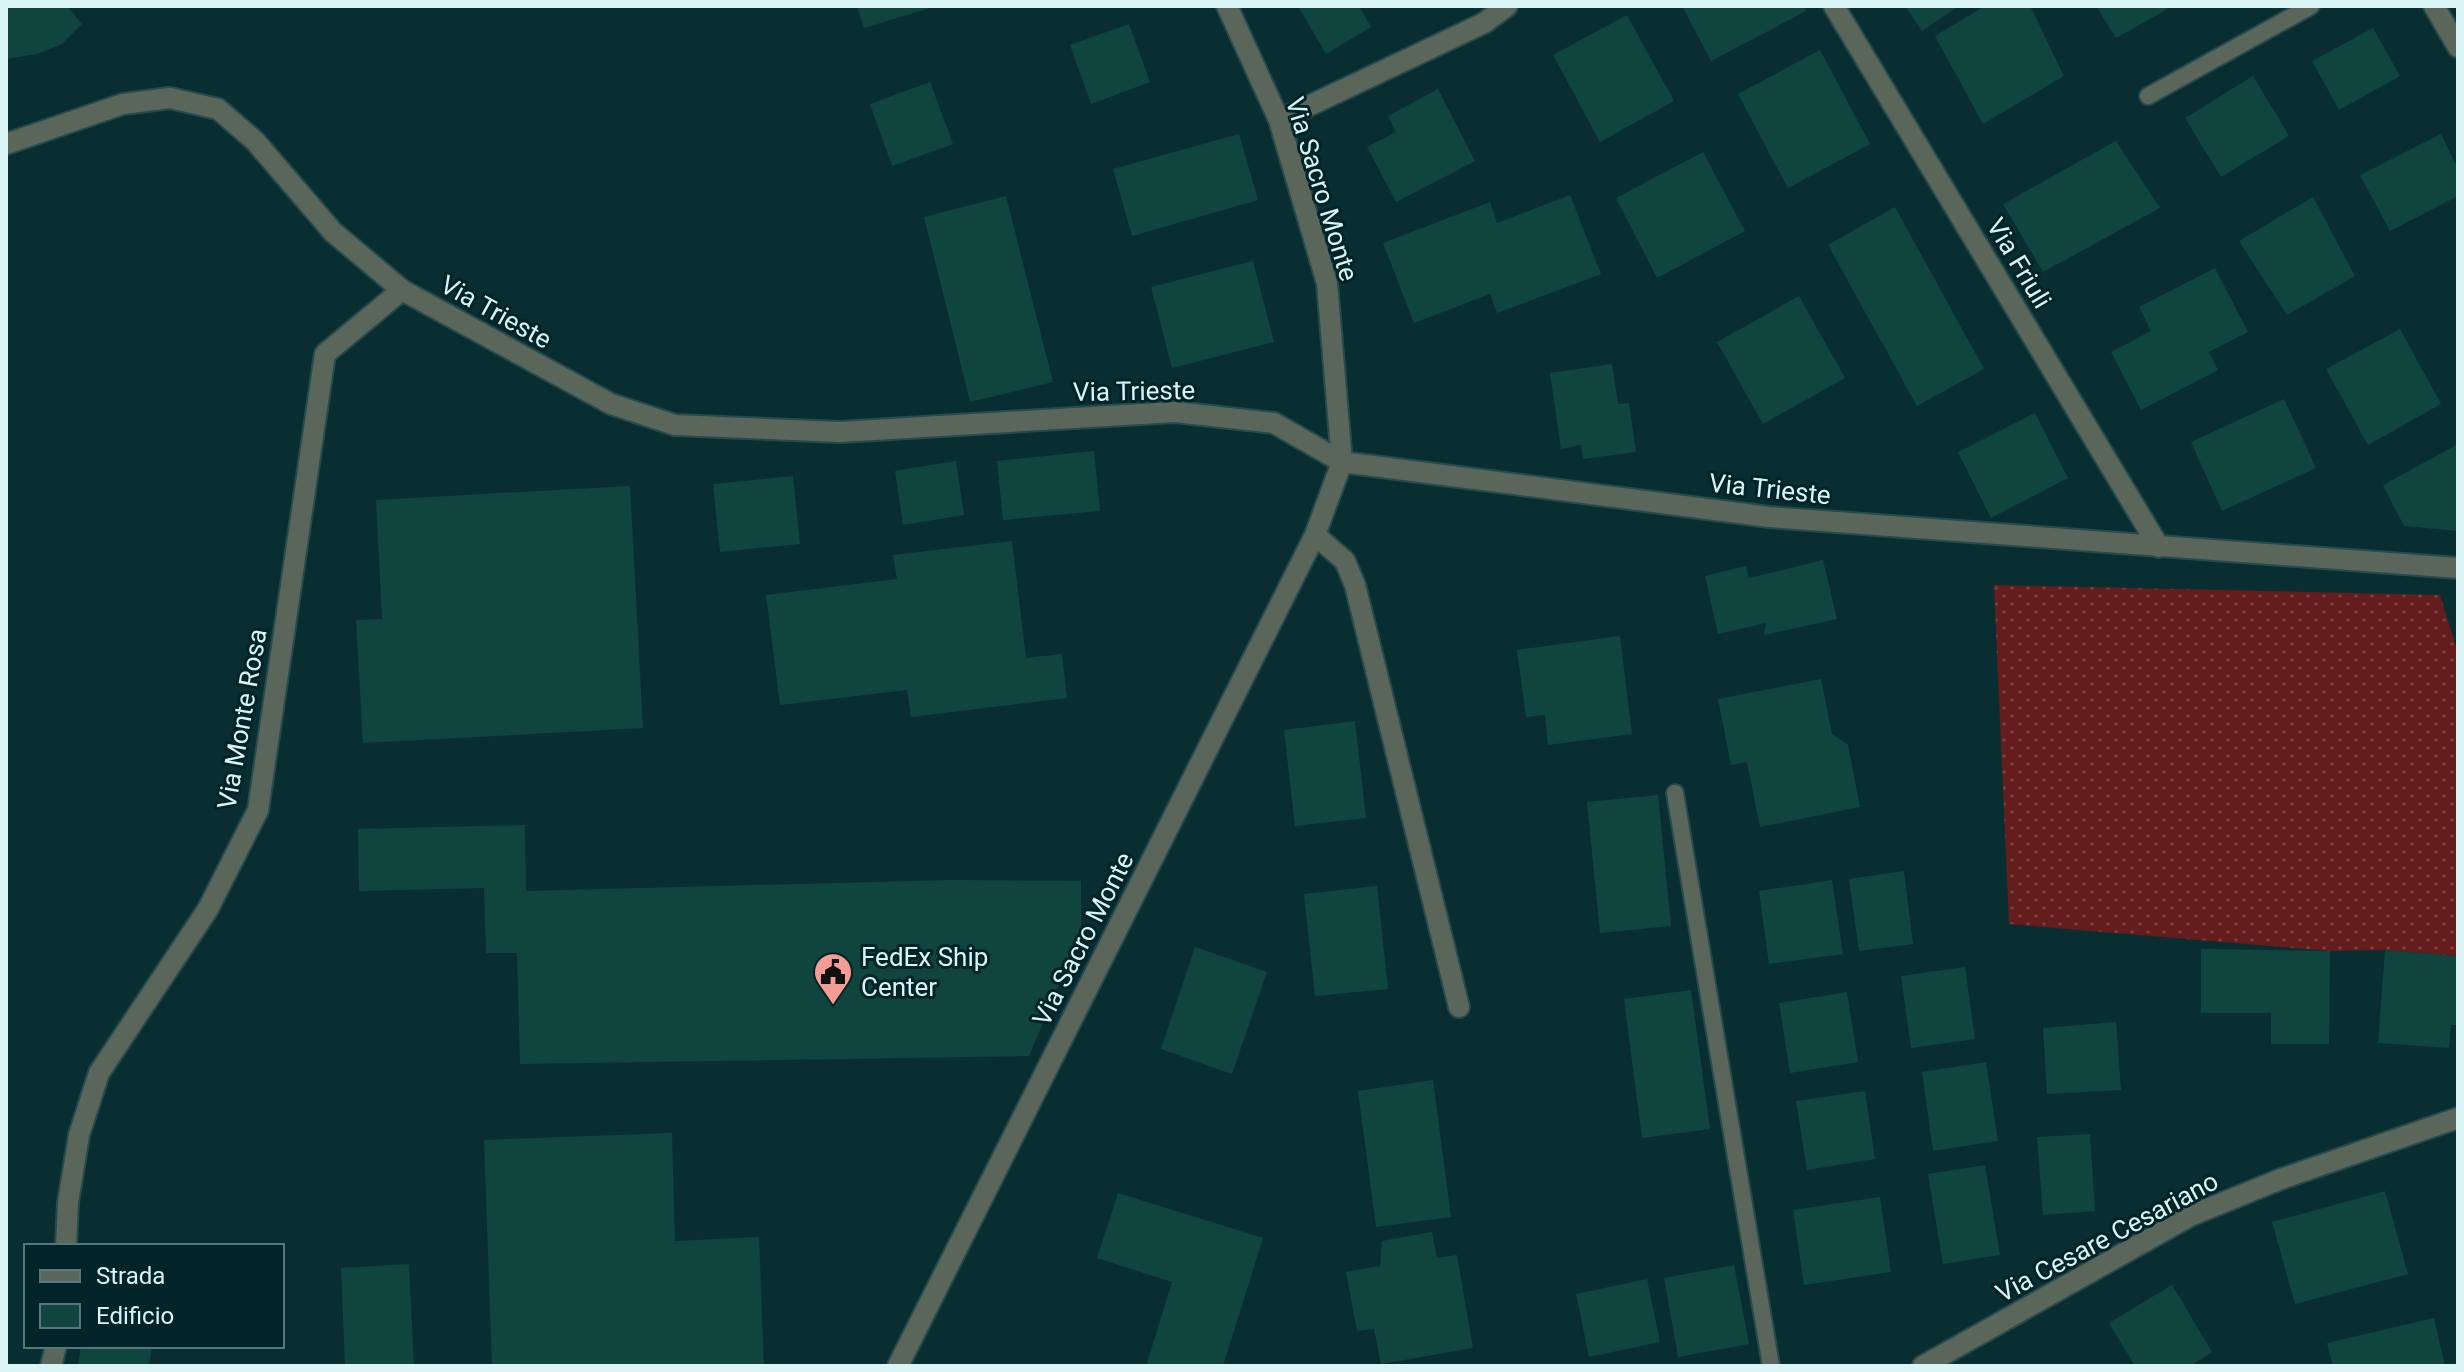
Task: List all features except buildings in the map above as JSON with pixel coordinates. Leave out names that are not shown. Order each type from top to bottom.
[{"type":"street","name":"Via Sacro Monte","points":[[898,1366],[1315,535],[1342,462],[1327,283],[1279,120],[1227,6]]},
{"type":"street","points":[[1279,120],[1484,23],[1507,6]]},
{"type":"street","name":"Via Friuli","points":[[1834,6],[2159,547]]},
{"type":"street","points":[[2434,6],[2458,47]]},
{"type":"street","name":"Via Trieste","points":[[6,144],[123,104],[170,98],[218,109],[255,141],[333,232],[402,290],[611,404],[675,425],[840,432],[1175,412],[1274,423],[1342,462],[1769,517],[2458,568]]},
{"type":"street","name":"Via Monte Rosa","points":[[66,1244],[68,1202],[79,1135],[99,1073],[208,909],[258,810],[325,354],[402,290]]},
{"type":"street","points":[[1315,535],[1345,561],[1355,585],[1459,1007]]},
{"type":"street","name":"Via Cesare Cesariano","points":[[1923,1366],[2190,1216],[2281,1179],[2458,1118]]},
{"type":"lane","points":[[2148,96],[2311,6]]},
{"type":"lane","points":[[1675,793],[1771,1366]]},
{"type":"shaded area","points":[[1994,585],[2440,595],[2458,653],[2458,956],[2385,950],[2330,951],[2009,924]]},
{"type":"place","name":"FedEx Ship Center","points":[[833,1006]]}]
